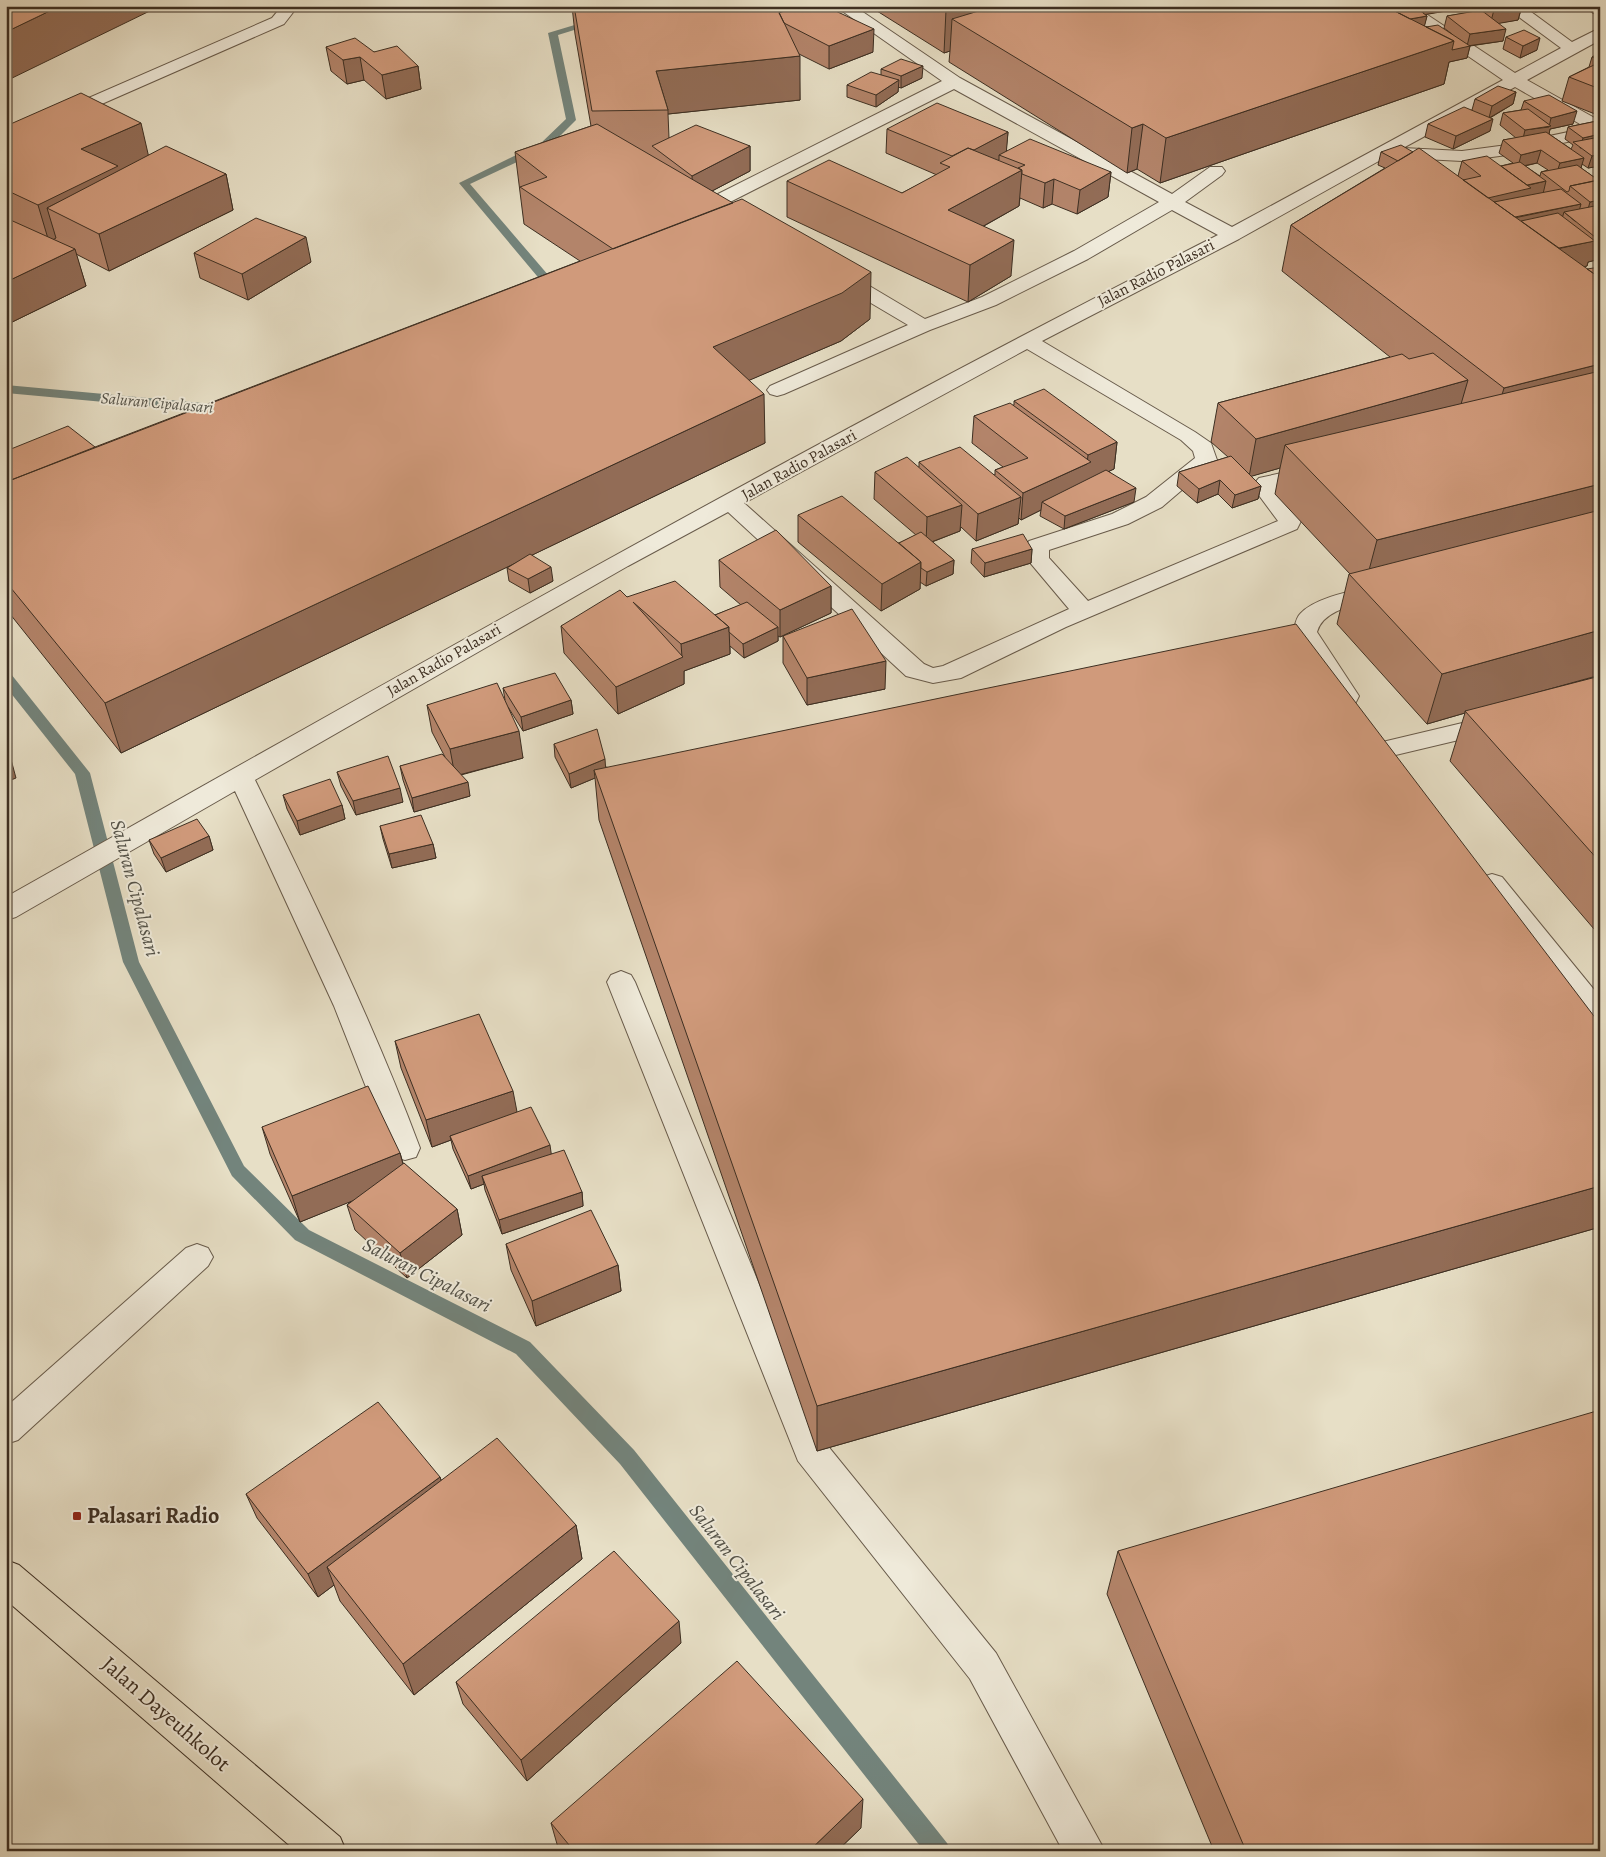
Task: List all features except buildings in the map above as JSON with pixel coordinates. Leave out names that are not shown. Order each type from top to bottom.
[{"type":"main road","name":"Jalan Dayeuhkolot","points":[[7,1580],[326,1851]]},
{"type":"street","points":[[6,141],[278,21],[290,6]]},
{"type":"street","points":[[843,6],[954,82],[1174,201],[1232,235]]},
{"type":"street","points":[[1403,6],[1513,79],[1600,129]]},
{"type":"street","points":[[1512,6],[1571,48]]},
{"type":"street","points":[[1590,6],[1600,12]]},
{"type":"street","name":"Jalan Radio Palasari","points":[[6,910],[620,561],[1027,341],[1232,235],[1513,79],[1600,33]]},
{"type":"street","points":[[926,62],[944,57]]},
{"type":"street","points":[[758,228],[724,208],[721,202],[724,198],[954,82]]},
{"type":"street","points":[[1381,152],[1462,156],[1507,150],[1600,129]]},
{"type":"street","points":[[777,390],[923,326],[989,301],[1056,268],[1174,201],[1216,171]]},
{"type":"street","points":[[824,267],[923,326]]},
{"type":"street","points":[[1027,341],[1144,408],[1188,436],[1203,448],[1206,460],[1154,502],[1120,519],[1037,546],[1038,558],[1084,611]]},
{"type":"street","points":[[730,502],[922,674],[938,675],[952,672],[1084,611],[1289,524],[1290,521],[1263,486],[1267,483],[1334,467]]},
{"type":"street","points":[[1399,587],[1325,607],[1309,618],[1305,632],[1372,734],[1402,773]]},
{"type":"street","points":[[1372,734],[1515,718]]},
{"type":"street","points":[[240,776],[326,957],[390,1106],[405,1148]]},
{"type":"street","points":[[1476,864],[1600,1017]]},
{"type":"street","points":[[621,982],[810,1450],[983,1666],[1086,1851]]},
{"type":"street","points":[[6,1429],[197,1257]]},
{"type":"waterway","name":"Saluran Cipalasari","points":[[539,288],[549,283],[464,183],[545,145],[571,120],[553,33],[608,18],[593,6]]},
{"type":"waterway","name":"Saluran Cipalasari","points":[[6,389],[224,409]]},
{"type":"waterway","name":"Saluran Cipalasari","points":[[6,677],[82,773],[131,962],[238,1171],[302,1235],[523,1348],[627,1457],[939,1851]]},
{"type":"place","name":"Palasari Radio","points":[[77,1516]]}]
